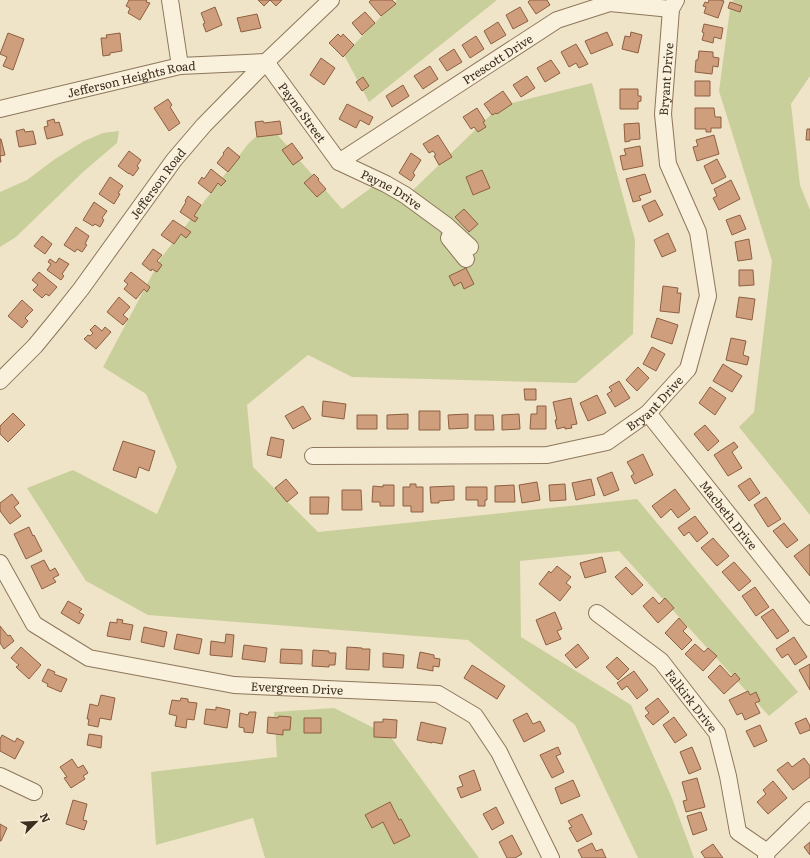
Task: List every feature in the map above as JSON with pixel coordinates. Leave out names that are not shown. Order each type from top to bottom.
[{"type":"street","points":[[170,0],[180,66]]},
{"type":"street","name":"Jefferson Road","points":[[0,381],[35,346],[63,312],[174,160],[204,125],[266,62],[331,0]]},
{"type":"street","name":"Prescott Drive","points":[[339,162],[557,20],[610,3],[674,4]]},
{"type":"street","name":"Bryant Drive","points":[[313,456],[547,455],[607,442],[648,413],[688,369],[708,296],[698,232],[668,164],[663,114],[674,4]]},
{"type":"street","name":"Jefferson Heights Road","points":[[0,109],[180,66],[266,62]]},
{"type":"street","name":"Payne Street","points":[[266,62],[339,162]]},
{"type":"street","name":"Payne Drive","points":[[339,162],[386,184],[405,195],[441,221],[468,253]]},
{"type":"street","name":"Macbeth Drive","points":[[648,413],[810,617]]},
{"type":"street","name":"Evergreen Drive","points":[[0,563],[34,624],[89,658],[234,685],[438,694],[475,716],[499,752],[551,858]]},
{"type":"street","name":"Falkirk Drive","points":[[597,613],[661,661],[717,733],[728,776],[738,832],[766,855]]},
{"type":"street","points":[[0,776],[34,792]]},
{"type":"street","points":[[766,855],[810,810]]},
{"type":"green space","points":[[397,0],[497,0],[369,102],[344,55]]},
{"type":"green space","points":[[733,0],[810,0],[810,76],[791,104],[800,185],[810,210],[810,515],[739,427],[754,412],[772,261],[719,91],[730,9]]},
{"type":"green space","points":[[592,83],[635,240],[633,334],[576,383],[352,377],[308,355],[247,405],[253,467],[318,532],[637,499],[798,692],[769,716],[619,551],[520,561],[521,637],[631,705],[672,798],[694,858],[638,858],[575,725],[468,640],[148,615],[86,581],[27,488],[73,470],[157,514],[177,467],[146,394],[103,367],[161,258],[248,144],[269,125],[342,209],[386,177],[413,190],[500,106]]},
{"type":"green space","points":[[119,131],[117,143],[83,172],[16,237],[0,247],[0,192],[27,180],[55,159],[84,141],[103,133]]},
{"type":"green space","points":[[334,708],[390,736],[479,858],[265,858],[253,818],[156,845],[151,772],[277,757],[274,712]]},
{"type":"building","points":[[129,0],[147,0],[146,2],[150,3],[140,20],[128,13],[130,8],[126,6]]},
{"type":"building","points":[[258,0],[270,0],[264,6]]},
{"type":"building","points":[[270,0],[282,0],[276,6]]},
{"type":"building","points":[[371,0],[392,0],[396,4],[381,16],[369,2]]},
{"type":"building","points":[[530,0],[547,0],[550,5],[536,14],[528,2]]},
{"type":"building","points":[[709,0],[724,1],[718,18],[704,13],[706,7],[703,6],[705,2],[708,3]]},
{"type":"building","points":[[730,2],[742,6],[740,12],[728,8]]},
{"type":"building","points":[[215,7],[222,25],[206,32],[203,24],[205,23],[201,13]]},
{"type":"building","points":[[520,7],[528,21],[513,29],[506,15]]},
{"type":"building","points":[[365,12],[375,23],[362,35],[352,23]]},
{"type":"building","points":[[257,14],[261,28],[241,32],[237,18]]},
{"type":"building","points":[[498,22],[506,35],[491,44],[484,31]]},
{"type":"building","points":[[704,24],[723,28],[721,39],[714,37],[713,43],[702,40]]},
{"type":"building","points":[[607,32],[613,45],[591,54],[585,41]]},
{"type":"building","points":[[631,32],[642,35],[638,53],[622,49],[625,36],[630,37]]},
{"type":"building","points":[[8,33],[24,39],[13,70],[3,66],[7,57],[0,54]]},
{"type":"building","points":[[120,33],[122,51],[103,56],[101,38],[107,38],[106,35]]},
{"type":"building","points":[[338,34],[341,37],[343,34],[354,45],[343,57],[329,43]]},
{"type":"building","points":[[476,36],[484,49],[470,58],[462,45]]},
{"type":"building","points":[[576,44],[588,64],[579,68],[576,63],[569,67],[561,52]]},
{"type":"building","points":[[454,49],[462,62],[447,71],[439,59]]},
{"type":"building","points":[[699,51],[713,52],[713,57],[719,58],[718,67],[713,66],[712,74],[695,72],[696,60],[698,60]]},
{"type":"building","points":[[321,58],[335,68],[324,85],[310,75]]},
{"type":"building","points":[[551,60],[560,73],[545,82],[537,68]]},
{"type":"building","points":[[430,66],[438,79],[423,89],[414,76]]},
{"type":"building","points":[[527,76],[535,88],[521,97],[513,85]]},
{"type":"building","points":[[363,77],[369,86],[362,91],[356,82]]},
{"type":"building","points":[[695,81],[710,81],[710,96],[695,96]]},
{"type":"building","points":[[403,85],[409,96],[392,107],[386,96]]},
{"type":"building","points":[[620,89],[638,89],[638,96],[641,96],[641,101],[638,102],[638,109],[620,109]]},
{"type":"building","points":[[503,91],[512,104],[497,114],[492,115],[484,104]]},
{"type":"building","points":[[168,99],[172,105],[170,107],[180,123],[169,131],[154,108]]},
{"type":"building","points":[[347,104],[373,117],[369,125],[360,120],[356,128],[339,119]]},
{"type":"building","points":[[477,108],[485,121],[483,122],[486,127],[478,132],[474,127],[471,129],[463,117]]},
{"type":"building","points":[[695,108],[714,108],[715,117],[721,117],[721,128],[711,128],[711,132],[706,132],[706,129],[695,129]]},
{"type":"building","points":[[54,119],[55,123],[59,122],[63,135],[47,139],[44,127],[48,126],[47,121]]},
{"type":"building","points":[[263,121],[264,123],[280,121],[282,134],[257,137],[255,122]]},
{"type":"building","points":[[639,123],[640,139],[625,142],[624,124]]},
{"type":"building","points":[[24,129],[25,132],[33,131],[36,144],[19,147],[16,131]]},
{"type":"building","points":[[807,129],[810,129],[810,140],[806,140]]},
{"type":"building","points":[[438,135],[452,157],[439,165],[433,151],[429,153],[423,144]]},
{"type":"building","points":[[714,135],[719,154],[697,161],[693,147],[698,146],[696,140]]},
{"type":"building","points":[[0,139],[5,155],[0,156]]},
{"type":"building","points":[[292,143],[303,158],[293,165],[282,150]]},
{"type":"building","points":[[640,146],[643,166],[623,170],[620,156],[626,155],[624,149]]},
{"type":"building","points":[[228,147],[240,157],[228,172],[217,163]]},
{"type":"building","points":[[129,151],[141,160],[137,166],[139,168],[133,176],[118,166]]},
{"type":"building","points":[[411,153],[421,160],[413,173],[415,175],[411,181],[399,173]]},
{"type":"building","points":[[717,159],[726,177],[712,184],[704,166]]},
{"type":"building","points":[[211,169],[226,181],[221,186],[218,183],[211,193],[198,183],[202,177],[204,179]]},
{"type":"building","points":[[482,170],[490,188],[473,195],[466,177]]},
{"type":"building","points":[[314,174],[326,189],[317,197],[304,183]]},
{"type":"building","points":[[645,174],[651,192],[639,196],[641,200],[633,202],[626,179]]},
{"type":"building","points":[[110,177],[123,186],[118,193],[120,194],[114,204],[99,194]]},
{"type":"building","points":[[731,180],[740,199],[719,210],[713,198],[717,196],[714,189]]},
{"type":"building","points":[[188,196],[201,205],[194,216],[198,218],[195,222],[180,212]]},
{"type":"building","points":[[655,200],[663,215],[649,222],[642,206]]},
{"type":"building","points":[[94,202],[107,211],[102,218],[104,220],[100,227],[95,224],[93,226],[83,220]]},
{"type":"building","points":[[464,209],[478,224],[469,232],[455,217]]},
{"type":"building","points":[[740,215],[746,229],[732,235],[726,220]]},
{"type":"building","points":[[173,220],[191,232],[186,238],[181,234],[174,244],[161,235]]},
{"type":"building","points":[[76,227],[89,236],[85,244],[87,245],[82,252],[77,249],[75,252],[64,245]]},
{"type":"building","points":[[668,233],[676,251],[662,257],[654,240]]},
{"type":"building","points":[[42,236],[52,244],[45,254],[34,246]]},
{"type":"building","points":[[749,239],[752,259],[738,261],[735,242]]},
{"type":"building","points":[[153,249],[162,255],[157,261],[162,265],[157,272],[152,269],[151,271],[142,264]]},
{"type":"building","points":[[59,258],[69,264],[62,274],[64,276],[61,280],[47,270],[51,264],[48,262],[50,259],[56,263]]},
{"type":"building","points":[[466,268],[474,284],[464,289],[461,282],[454,286],[449,276]]},
{"type":"building","points":[[739,270],[753,270],[754,285],[739,286]]},
{"type":"building","points":[[39,272],[57,287],[49,296],[46,294],[42,298],[33,290],[38,285],[32,280]]},
{"type":"building","points":[[131,272],[150,287],[147,292],[144,289],[136,299],[124,289],[128,284],[124,281]]},
{"type":"building","points":[[663,286],[678,288],[677,293],[681,293],[679,313],[660,311]]},
{"type":"building","points":[[119,297],[130,307],[123,315],[128,319],[123,325],[107,312]]},
{"type":"building","points":[[739,297],[755,299],[752,320],[736,317]]},
{"type":"building","points":[[22,300],[33,310],[25,318],[28,321],[22,328],[8,316]]},
{"type":"building","points":[[657,318],[678,325],[672,344],[651,337]]},
{"type":"building","points":[[95,325],[102,331],[105,327],[111,332],[96,349],[84,339],[93,333],[90,330]]},
{"type":"building","points":[[731,338],[746,341],[743,355],[749,357],[747,365],[726,360]]},
{"type":"building","points":[[652,347],[665,354],[656,371],[643,364]]},
{"type":"building","points":[[723,364],[742,376],[732,392],[713,381]]},
{"type":"building","points":[[638,367],[649,378],[637,391],[626,380]]},
{"type":"building","points":[[619,381],[630,398],[615,407],[607,394],[612,391],[609,387]]},
{"type":"building","points":[[710,387],[726,398],[715,415],[699,403]]},
{"type":"building","points":[[524,389],[536,389],[536,400],[525,400]]},
{"type":"building","points":[[597,395],[606,413],[588,421],[580,403]]},
{"type":"building","points":[[571,398],[577,424],[571,425],[572,428],[565,429],[565,427],[557,429],[555,420],[557,420],[553,402]]},
{"type":"building","points":[[323,401],[346,404],[344,419],[322,416]]},
{"type":"building","points":[[303,406],[311,419],[293,429],[285,416]]},
{"type":"building","points":[[537,406],[546,406],[546,429],[530,429],[531,414],[537,414]]},
{"type":"building","points":[[419,411],[440,411],[440,430],[419,430]]},
{"type":"building","points":[[13,413],[25,425],[8,442],[0,434],[0,426]]},
{"type":"building","points":[[408,414],[408,429],[387,429],[387,415]]},
{"type":"building","points":[[468,414],[468,428],[449,429],[448,415]]},
{"type":"building","points":[[519,414],[520,429],[502,430],[502,415]]},
{"type":"building","points":[[357,415],[377,415],[377,429],[357,429]]},
{"type":"building","points":[[475,415],[493,415],[494,430],[475,430]]},
{"type":"building","points":[[705,425],[719,441],[708,451],[694,434]]},
{"type":"building","points":[[271,437],[284,440],[281,458],[267,455]]},
{"type":"building","points":[[123,441],[155,451],[149,471],[139,467],[136,478],[113,470]]},
{"type":"building","points":[[734,442],[738,447],[732,452],[742,468],[728,476],[714,455]]},
{"type":"building","points":[[643,454],[653,475],[635,484],[631,476],[634,474],[627,462]]},
{"type":"building","points":[[612,472],[619,490],[604,496],[597,478]]},
{"type":"building","points":[[750,478],[760,493],[749,501],[738,486]]},
{"type":"building","points":[[286,479],[298,493],[287,502],[275,488]]},
{"type":"building","points":[[591,479],[595,495],[576,500],[572,483]]},
{"type":"building","points":[[537,482],[540,500],[522,503],[519,485]]},
{"type":"building","points":[[410,484],[416,484],[416,487],[423,487],[423,512],[411,512],[411,506],[403,506],[403,487],[410,487]]},
{"type":"building","points":[[565,484],[566,500],[550,501],[549,485]]},
{"type":"building","points":[[383,485],[394,485],[394,506],[380,506],[380,502],[372,502],[373,486],[383,487]]},
{"type":"building","points":[[514,485],[515,502],[495,502],[495,486]]},
{"type":"building","points":[[454,486],[454,500],[431,503],[430,487]]},
{"type":"building","points":[[466,487],[487,487],[487,500],[485,500],[485,506],[478,506],[478,500],[466,500]]},
{"type":"building","points":[[675,489],[690,509],[678,518],[671,509],[661,518],[652,506]]},
{"type":"building","points":[[342,490],[361,490],[362,510],[342,510]]},
{"type":"building","points":[[12,494],[19,503],[14,507],[21,516],[10,524],[0,511],[0,503]]},
{"type":"building","points":[[310,497],[329,497],[328,514],[310,514]]},
{"type":"building","points":[[766,497],[781,519],[768,527],[754,505]]},
{"type":"building","points":[[695,516],[708,533],[697,542],[689,532],[684,536],[678,528]]},
{"type":"building","points":[[784,523],[798,540],[787,548],[773,531]]},
{"type":"building","points":[[29,527],[42,551],[26,559],[14,534]]},
{"type":"building","points":[[713,538],[729,556],[717,566],[701,548]]},
{"type":"building","points":[[810,544],[810,576],[794,556]]},
{"type":"building","points":[[602,557],[606,572],[585,578],[580,563]]},
{"type":"building","points":[[44,560],[50,571],[55,568],[59,575],[53,578],[56,582],[42,589],[31,566]]},
{"type":"building","points":[[734,562],[751,581],[739,591],[722,572]]},
{"type":"building","points":[[557,566],[571,577],[566,583],[571,587],[560,601],[539,584],[549,571],[551,573]]},
{"type":"building","points":[[626,567],[643,585],[632,595],[615,577]]},
{"type":"building","points":[[755,587],[769,607],[756,616],[742,596]]},
{"type":"building","points":[[653,597],[659,604],[665,598],[674,608],[658,623],[643,606]]},
{"type":"building","points":[[68,601],[82,609],[79,612],[84,615],[79,624],[61,613]]},
{"type":"building","points":[[773,609],[789,631],[777,639],[761,617]]},
{"type":"building","points":[[555,612],[562,629],[557,631],[561,639],[546,645],[536,620]]},
{"type":"building","points":[[679,618],[687,627],[683,631],[692,640],[682,650],[665,633]]},
{"type":"building","points":[[117,619],[123,620],[122,623],[133,625],[130,640],[107,636],[110,622],[117,623]]},
{"type":"building","points":[[0,626],[14,641],[4,649],[0,643]]},
{"type":"building","points":[[144,627],[167,632],[164,647],[141,642]]},
{"type":"building","points":[[177,634],[202,639],[199,654],[174,649]]},
{"type":"building","points":[[226,634],[234,635],[232,657],[210,655],[211,641],[225,643]]},
{"type":"building","points":[[794,637],[807,657],[795,665],[788,654],[782,658],[776,649]]},
{"type":"building","points":[[578,644],[589,658],[576,668],[565,655]]},
{"type":"building","points":[[695,644],[704,652],[708,648],[717,656],[703,671],[685,654]]},
{"type":"building","points":[[244,645],[267,648],[265,662],[242,659]]},
{"type":"building","points":[[21,647],[41,665],[29,679],[16,667],[19,665],[11,658]]},
{"type":"building","points":[[347,647],[370,649],[369,670],[346,669]]},
{"type":"building","points":[[281,649],[302,650],[302,664],[280,663]]},
{"type":"building","points":[[313,650],[336,653],[335,665],[329,665],[329,667],[312,666]]},
{"type":"building","points":[[420,652],[434,655],[434,658],[440,659],[439,667],[433,666],[433,671],[417,668]]},
{"type":"building","points":[[383,653],[404,655],[403,668],[383,667]]},
{"type":"building","points":[[617,657],[629,669],[618,680],[606,667]]},
{"type":"building","points":[[810,664],[810,690],[799,670]]},
{"type":"building","points":[[472,665],[505,686],[497,699],[464,678]]},
{"type":"building","points":[[720,665],[731,677],[735,673],[740,679],[724,694],[708,677]]},
{"type":"building","points":[[48,669],[55,672],[54,674],[67,679],[61,692],[47,686],[48,684],[42,681]]},
{"type":"building","points":[[634,671],[648,690],[637,699],[627,686],[622,690],[617,683]]},
{"type":"building","points":[[748,691],[750,695],[756,692],[760,701],[755,703],[760,713],[745,720],[742,713],[737,715],[729,700]]},
{"type":"building","points":[[101,695],[115,698],[111,720],[100,718],[98,727],[88,725],[89,719],[87,719],[90,704],[98,706]]},
{"type":"building","points":[[181,698],[188,699],[188,702],[197,703],[194,720],[187,719],[186,728],[175,726],[177,716],[169,714],[172,700],[180,701]]},
{"type":"building","points":[[658,698],[669,712],[653,725],[645,716],[649,713],[645,708]]},
{"type":"building","points":[[216,707],[230,710],[227,728],[204,724],[206,709],[216,710]]},
{"type":"building","points":[[249,712],[256,712],[253,733],[244,732],[244,728],[239,727],[240,713],[248,715]]},
{"type":"building","points":[[527,713],[533,724],[540,721],[545,731],[524,742],[513,720]]},
{"type":"building","points":[[279,716],[291,717],[290,730],[283,730],[283,735],[267,733],[268,717],[278,718]]},
{"type":"building","points":[[674,717],[687,735],[675,743],[663,725]]},
{"type":"building","points":[[304,718],[321,718],[321,733],[304,733]]},
{"type":"building","points":[[806,718],[810,726],[810,730],[800,734],[795,723]]},
{"type":"building","points":[[383,719],[397,720],[396,738],[374,737],[374,722],[383,722]]},
{"type":"building","points":[[421,722],[446,728],[442,744],[417,740]]},
{"type":"building","points":[[760,725],[767,741],[754,747],[746,731]]},
{"type":"building","points":[[89,734],[102,736],[101,748],[87,745]]},
{"type":"building","points":[[2,735],[15,742],[17,738],[24,742],[15,759],[0,751],[0,739]]},
{"type":"building","points":[[558,747],[561,754],[556,756],[564,772],[552,778],[540,755]]},
{"type":"building","points":[[692,747],[701,769],[689,774],[680,752]]},
{"type":"building","points":[[804,758],[810,766],[810,777],[793,790],[777,770],[788,762],[792,767]]},
{"type":"building","points":[[72,759],[78,768],[83,765],[88,773],[83,776],[85,779],[71,788],[64,778],[67,777],[60,767]]},
{"type":"building","points":[[474,770],[481,790],[461,798],[457,788],[463,786],[459,776]]},
{"type":"building","points":[[697,778],[705,807],[686,812],[683,801],[687,800],[682,782]]},
{"type":"building","points":[[573,780],[580,796],[561,804],[555,788]]},
{"type":"building","points":[[773,781],[787,798],[768,814],[757,802],[766,794],[763,790]]},
{"type":"building","points":[[73,800],[87,804],[83,820],[87,821],[84,830],[66,824]]},
{"type":"building","points":[[390,802],[399,820],[401,819],[410,836],[394,844],[383,822],[372,828],[365,815]]},
{"type":"building","points":[[496,807],[504,823],[492,830],[483,814]]},
{"type":"building","points":[[701,812],[707,830],[693,835],[687,816]]},
{"type":"building","points":[[582,814],[592,834],[577,842],[569,828],[572,827],[568,821]]},
{"type":"building","points":[[0,824],[7,828],[1,841],[0,841]]},
{"type":"building","points":[[512,835],[522,854],[515,858],[507,858],[499,842]]},
{"type":"building","points":[[810,842],[810,855],[804,847]]},
{"type":"building","points":[[592,843],[596,851],[602,849],[606,858],[582,858],[578,850]]},
{"type":"building","points":[[713,844],[723,858],[705,858],[701,852]]}]
